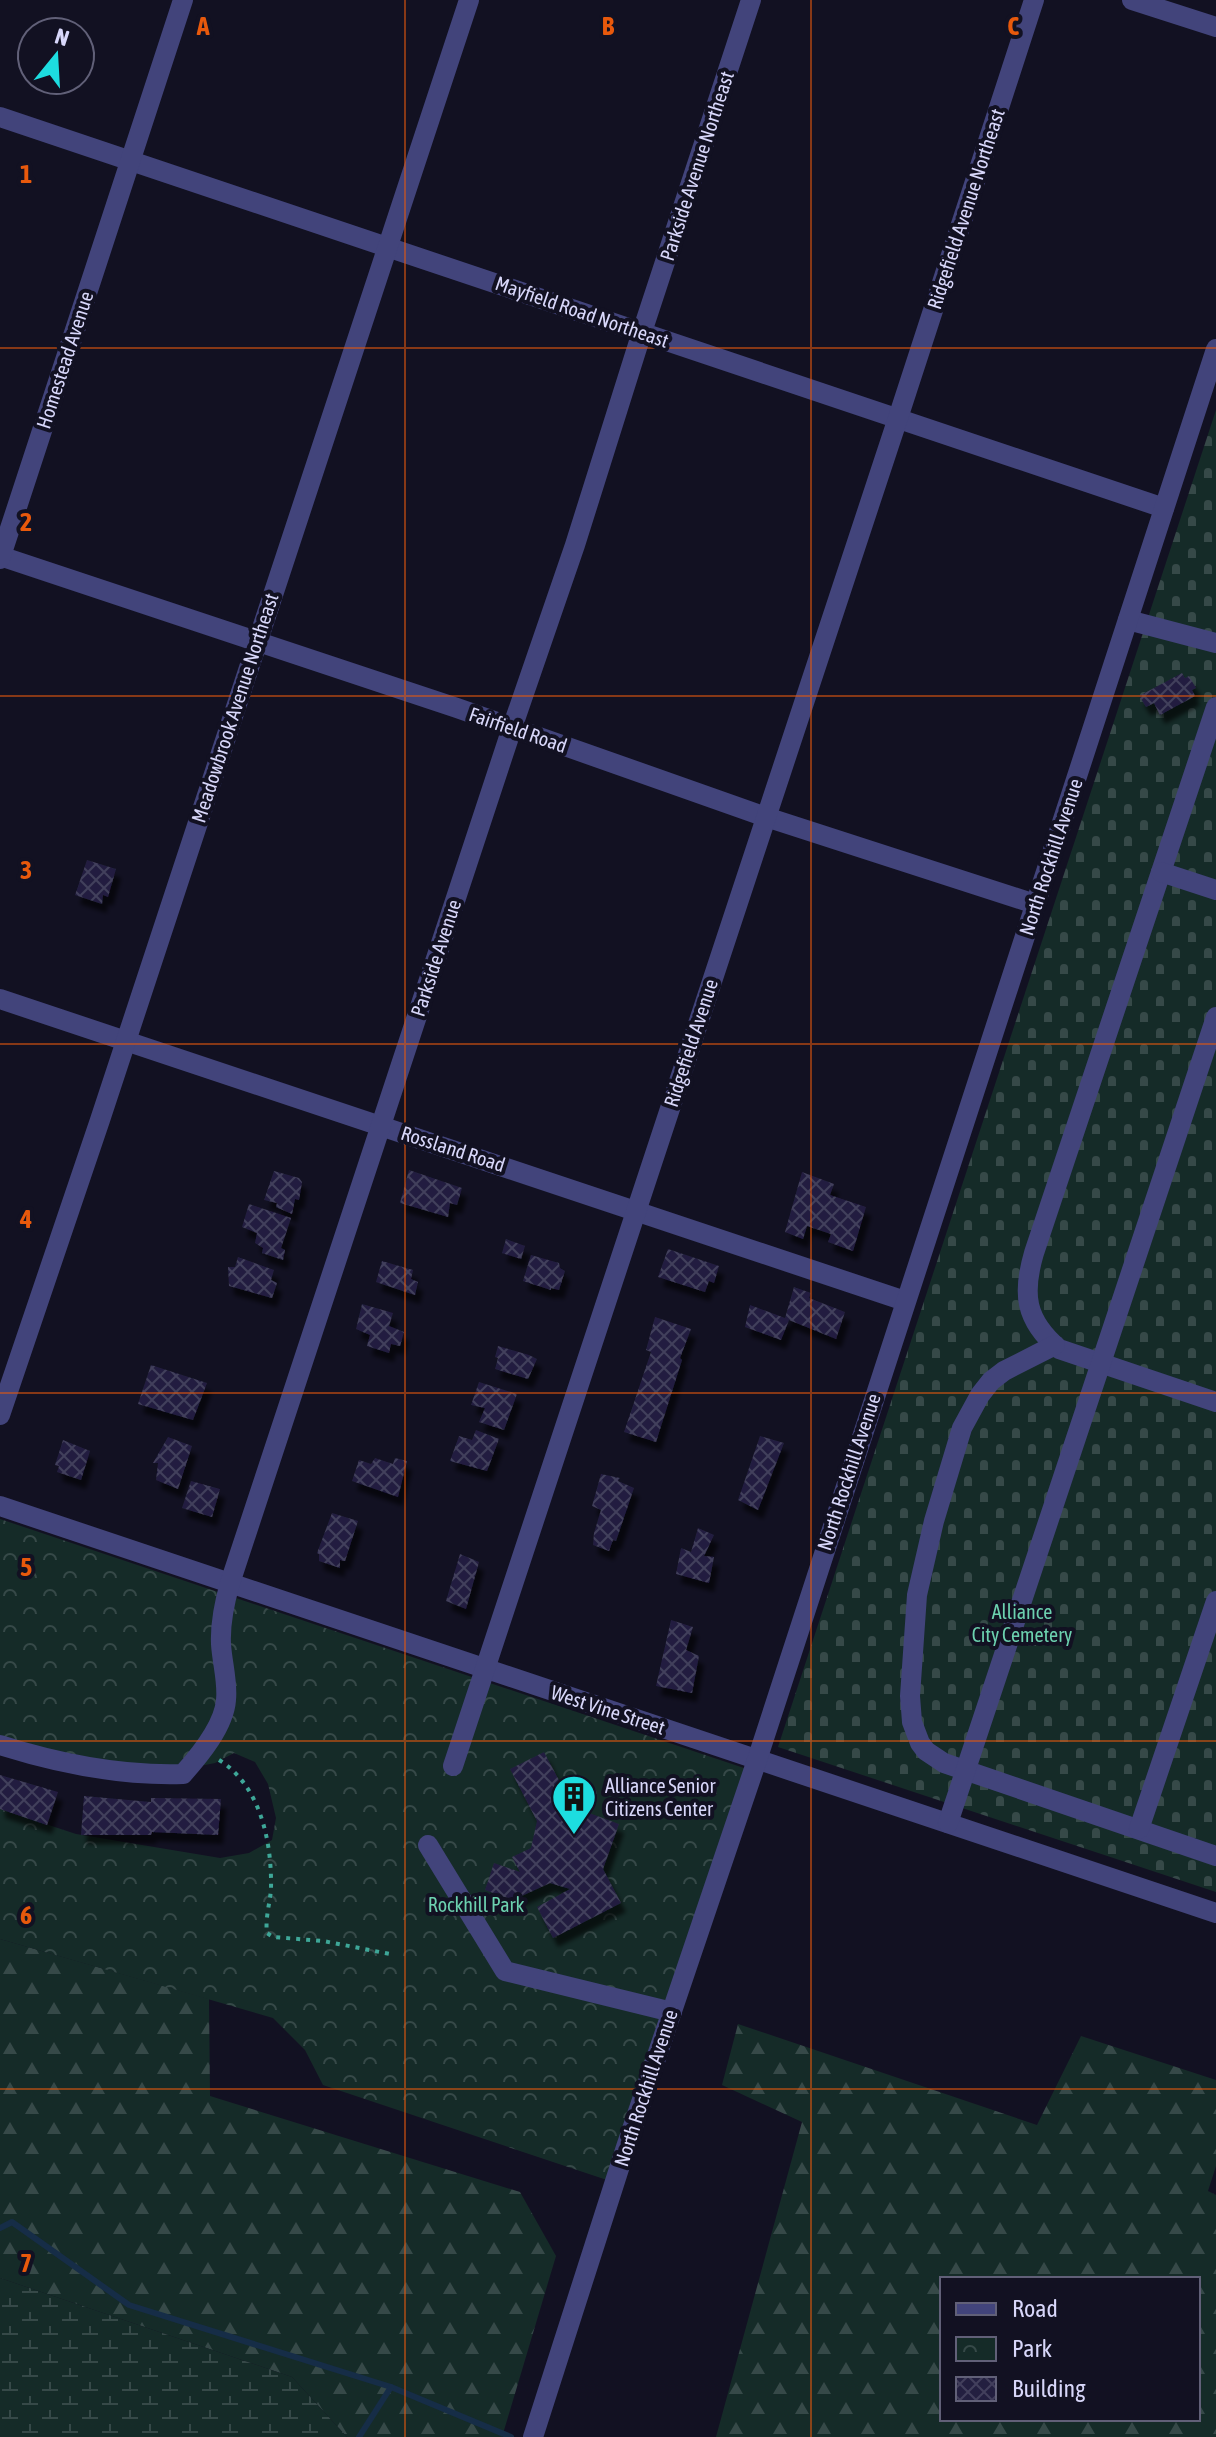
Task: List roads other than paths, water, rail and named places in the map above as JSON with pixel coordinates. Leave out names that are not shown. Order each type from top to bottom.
[{"type":"street","name":"Homestead Avenue","points":[[0,557],[183,0]]},
{"type":"street","name":"Meadowbrook Avenue Northeast","points":[[0,1415],[469,0]]},
{"type":"street","name":"Parkside Avenue Northeast","points":[[642,332],[751,0]]},
{"type":"street","name":"Ridgefield Avenue Northeast","points":[[898,418],[1034,0]]},
{"type":"street","points":[[1132,0],[1216,27]]},
{"type":"street","name":"Mayfield Road Northeast","points":[[0,117],[1164,508]]},
{"type":"street","name":"Parkside Avenue","points":[[0,1745],[65,1764],[183,1774],[204,1750],[217,1728],[226,1701],[220,1641],[222,1613],[230,1583],[575,545],[642,332]]},
{"type":"street","name":"North Rockhill Avenue","points":[[533,2437],[757,1760],[1216,349]]},
{"type":"street","name":"Ridgefield Avenue","points":[[453,1766],[898,418]]},
{"type":"street","name":"Fairfield Road","points":[[0,557],[512,728],[766,817],[1035,904]]},
{"type":"street","points":[[1128,620],[1216,643]]},
{"type":"street","points":[[1216,707],[1026,1285],[1032,1314],[1055,1345],[1216,1402]]},
{"type":"street","points":[[1161,872],[1216,890]]},
{"type":"street","name":"Rossland Road","points":[[0,999],[905,1301]]},
{"type":"street","points":[[948,1823],[1216,1017]]},
{"type":"street","points":[[1055,1345],[991,1381],[970,1412],[955,1449],[920,1578],[911,1677],[912,1722],[926,1751],[944,1763],[1216,1856]]},
{"type":"street","name":"West Vine Street","points":[[0,1506],[1216,1913]]},
{"type":"street","points":[[1139,1829],[1216,1601]]},
{"type":"street","points":[[428,1845],[505,1971],[672,2012]]},
{"type":"waterway","points":[[0,2228],[12,2222],[129,2305],[391,2387],[511,2437]]},
{"type":"waterway","points":[[359,2437],[391,2387]]},
{"type":"place","name":"Alliance Senior Citizens Center","points":[[574,1836]]},
{"type":"park label","name":"Alliance City Cemetery","points":[[1022,1624]]},
{"type":"park label","name":"Rockhill Park","points":[[476,1905]]}]
